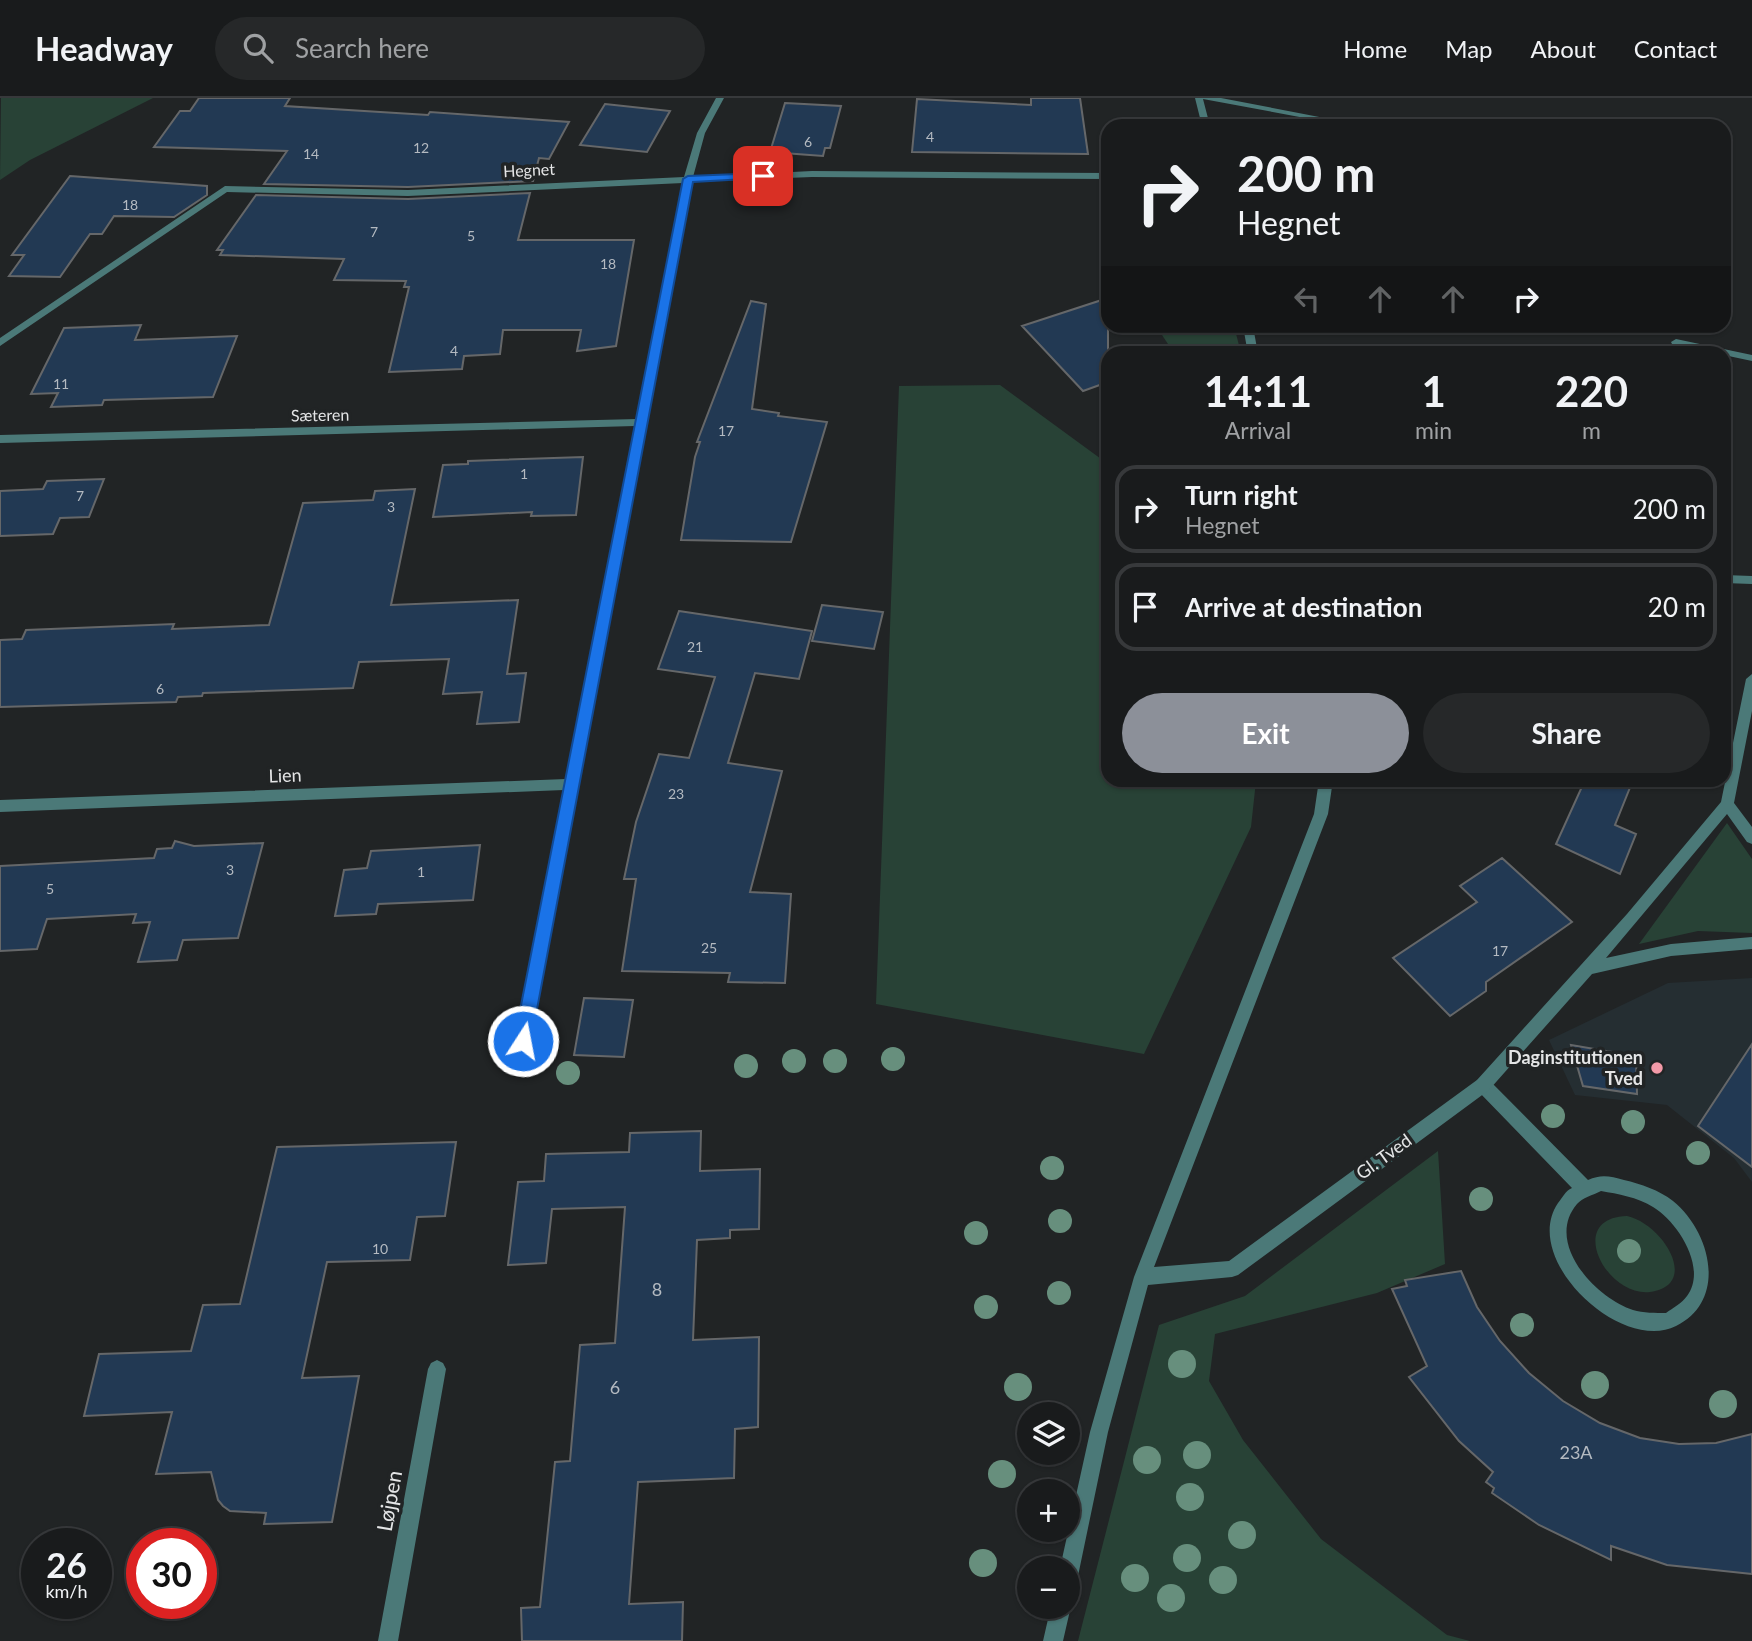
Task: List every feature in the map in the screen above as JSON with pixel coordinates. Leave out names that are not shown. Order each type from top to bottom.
[{"type":"street","points":[[523,1041],[688,179],[701,133],[720,98]]},
{"type":"street","points":[[1199,98],[1204,119]]},
{"type":"street","points":[[1207,98],[1323,119]]},
{"type":"street","name":"Hegnet","points":[[0,343],[225,189],[408,193],[812,174],[1101,176]]},
{"type":"street","points":[[1676,342],[1695,346]]},
{"type":"street","points":[[1731,354],[1752,358]]},
{"type":"street","name":"Sæteren","points":[[0,439],[641,422]]},
{"type":"street","points":[[1731,579],[1752,580]]},
{"type":"street","name":"Gl. Tved","points":[[1731,784],[1752,679]]},
{"type":"street","name":"Lien","points":[[0,806],[572,784]]},
{"type":"street","points":[[1072,1556],[1099,1432],[1142,1278],[1321,814],[1325,787]]},
{"type":"street","name":"Gl. Tved","points":[[1142,1278],[1232,1269],[1483,1084],[1588,968],[1727,804],[1730,787]]},
{"type":"street","points":[[1727,804],[1752,838]]},
{"type":"street","points":[[1588,968],[1671,950],[1752,943]]},
{"type":"street","points":[[1483,1084],[1583,1187]]},
{"type":"street","points":[[1600,1183],[1639,1190],[1672,1211],[1693,1237],[1703,1278],[1694,1303],[1665,1322],[1634,1321],[1608,1310],[1580,1286],[1561,1254],[1557,1222],[1569,1197],[1583,1187],[1600,1183]]},
{"type":"street","name":"Løjpen","points":[[388,1641],[437,1369]]},
{"type":"street","points":[[1053,1641],[1058,1619]]},
{"type":"shaded area","name":"Daginstitutionen Tved","points":[[1752,978],[1752,1182],[1734,1158],[1667,1105],[1575,1095],[1549,1040],[1668,983]]},
{"type":"green space","points":[[1,98],[153,98],[30,160],[0,180]]},
{"type":"green space","points":[[1161,333],[1236,333],[1239,346],[1169,346]]},
{"type":"green space","points":[[1000,385],[1101,459],[1101,787],[1255,787],[1251,827],[1144,1054],[876,1004],[899,386]]},
{"type":"green space","points":[[1727,823],[1752,859],[1752,933],[1698,931],[1639,944]]},
{"type":"green space","points":[[1438,1151],[1445,1264],[1377,1293],[1215,1334],[1209,1381],[1243,1440],[1321,1539],[1447,1635],[1470,1641],[1078,1641],[1159,1325],[1245,1296]]},
{"type":"green space","points":[[1627,1216],[1653,1230],[1671,1254],[1675,1267],[1673,1278],[1665,1287],[1650,1292],[1634,1290],[1619,1283],[1607,1271],[1599,1257],[1595,1242],[1598,1229],[1608,1220]]},
{"type":"building","points":[[199,98],[290,98],[285,106],[428,115],[430,112],[569,122],[549,159],[539,158],[533,181],[408,187],[264,184],[287,151],[154,147],[180,111],[190,111]]},
{"type":"building","points":[[1031,98],[1080,98],[1088,154],[912,152],[917,99],[1031,105]]},
{"type":"building","points":[[785,103],[841,106],[830,148],[825,148],[823,156],[770,152]]},
{"type":"building","points":[[605,104],[670,111],[647,152],[580,145]]},
{"type":"building","points":[[70,176],[207,186],[207,195],[174,217],[114,216],[102,234],[90,234],[60,277],[9,276],[24,255],[12,255]]},
{"type":"building","points":[[530,193],[518,240],[634,240],[616,346],[577,351],[581,330],[503,330],[500,354],[464,356],[462,369],[389,372],[409,287],[404,287],[406,281],[334,280],[344,259],[220,255],[223,250],[217,250],[256,195],[408,199]]},
{"type":"building","points":[[1101,300],[1101,333],[1108,333],[1108,346],[1101,346],[1101,385],[1083,391],[1022,326]]},
{"type":"building","points":[[751,301],[766,304],[752,409],[779,413],[778,416],[827,422],[791,542],[681,540],[700,442],[697,442]]},
{"type":"building","points":[[141,325],[135,340],[237,336],[213,397],[104,400],[102,405],[51,407],[58,393],[31,394],[64,328]]},
{"type":"building","points":[[583,457],[576,515],[531,516],[532,512],[433,517],[443,465],[468,464],[468,461]]},
{"type":"building","points":[[104,479],[89,517],[60,518],[53,534],[0,536],[0,491],[43,489],[47,481]]},
{"type":"building","points":[[415,489],[391,605],[518,600],[507,674],[526,673],[519,722],[477,724],[482,692],[443,694],[449,659],[359,662],[353,688],[203,693],[202,696],[178,697],[176,702],[0,707],[0,640],[22,639],[26,630],[174,624],[172,629],[269,625],[303,503],[373,500],[375,491]]},
{"type":"building","points":[[822,605],[883,612],[874,649],[812,641]]},
{"type":"building","points":[[679,611],[812,631],[799,679],[755,673],[728,763],[782,771],[750,892],[791,894],[785,983],[728,982],[730,973],[622,971],[636,879],[624,879],[636,822],[659,754],[689,758],[715,677],[658,669]]},
{"type":"building","points":[[1582,787],[1630,787],[1615,825],[1636,834],[1620,874],[1556,844]]},
{"type":"building","points":[[175,841],[194,846],[263,843],[238,938],[183,940],[177,960],[138,962],[150,922],[133,923],[136,914],[47,919],[37,949],[0,951],[0,866],[154,858],[157,849],[172,848]]},
{"type":"building","points":[[480,845],[473,900],[378,904],[376,914],[335,916],[344,870],[367,868],[371,851]]},
{"type":"building","points":[[1502,858],[1572,922],[1486,982],[1486,991],[1450,1016],[1393,958],[1477,902],[1460,886]]},
{"type":"building","points":[[584,998],[633,1000],[624,1057],[574,1055]]},
{"type":"building","points":[[1752,1044],[1752,1167],[1698,1126]]},
{"type":"building","points":[[1571,1045],[1636,1056],[1637,1094],[1583,1086]]},
{"type":"building","points":[[701,1131],[700,1171],[760,1169],[759,1229],[730,1230],[730,1238],[697,1240],[693,1340],[759,1337],[758,1427],[735,1429],[734,1478],[638,1482],[629,1604],[683,1602],[682,1641],[522,1641],[521,1608],[540,1607],[555,1462],[570,1461],[580,1345],[615,1343],[625,1207],[552,1209],[546,1263],[508,1265],[518,1182],[544,1181],[546,1154],[629,1152],[630,1133]]},
{"type":"building","points":[[456,1142],[445,1216],[417,1217],[410,1260],[327,1262],[302,1378],[359,1376],[332,1522],[264,1524],[266,1513],[230,1511],[223,1506],[218,1500],[211,1472],[156,1474],[172,1412],[84,1416],[99,1354],[191,1351],[203,1305],[240,1304],[277,1147]]},
{"type":"building","points":[[1461,1271],[1477,1307],[1500,1341],[1529,1373],[1563,1401],[1600,1423],[1640,1438],[1679,1444],[1716,1443],[1752,1434],[1752,1574],[1667,1565],[1611,1546],[1611,1560],[1539,1525],[1492,1493],[1494,1488],[1486,1482],[1493,1472],[1459,1441],[1409,1377],[1427,1366],[1392,1289],[1407,1286],[1405,1280]]},
{"type":"place","name":"Daginstitutionen Tved","points":[[1657,1068]]},
{"type":"route","points":[[523,1041],[688,179],[763,176]]}]
